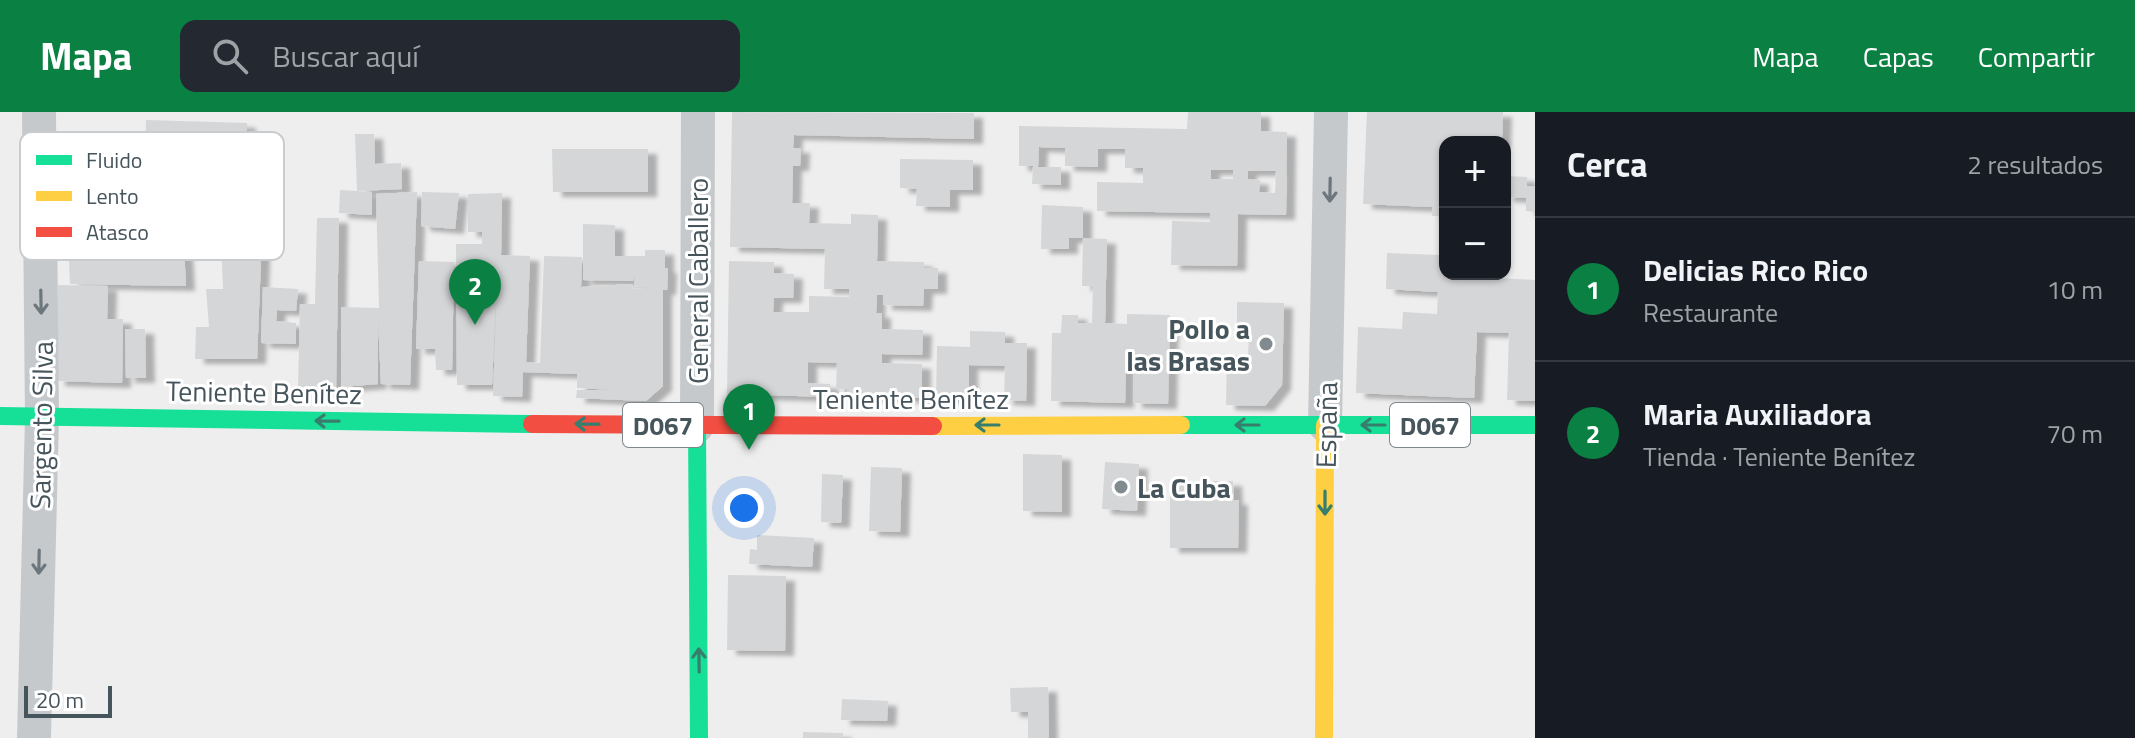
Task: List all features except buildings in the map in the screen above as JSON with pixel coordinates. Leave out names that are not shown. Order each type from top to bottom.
[{"type":"main road","name":"Teniente Benítez","points":[[0,416],[697,426],[1535,425]]},
{"type":"main road","name":"España","points":[[1324,738],[1325,425]]},
{"type":"main road","name":"General Caballero","points":[[697,426],[699,738]]},
{"type":"street","name":"Sargento Silva","points":[[39,112],[39,132]]},
{"type":"street","name":"General Caballero","points":[[697,426],[698,112]]},
{"type":"street","name":"España","points":[[1325,425],[1331,112]]},
{"type":"street","name":"Sargento Silva","points":[[34,738],[42,417],[40,260]]},
{"type":"traffic: fast","points":[[0,416],[532,424]]},
{"type":"traffic: fast","points":[[1181,425],[1535,425]]},
{"type":"traffic: fast","points":[[697,426],[699,738]]},
{"type":"traffic: slow","points":[[933,426],[1181,425]]},
{"type":"traffic: slow","points":[[1324,738],[1325,425]]},
{"type":"traffic: jam","points":[[532,424],[933,426]]},
{"type":"place","name":"Maria Auxiliadora","points":[[475,325]]},
{"type":"place","name":"Pollo a las Brasas","points":[[1266,344]]},
{"type":"place","name":"Delicias Rico Rico","points":[[749,450]]},
{"type":"place","name":"La Cuba","points":[[1121,487]]}]
